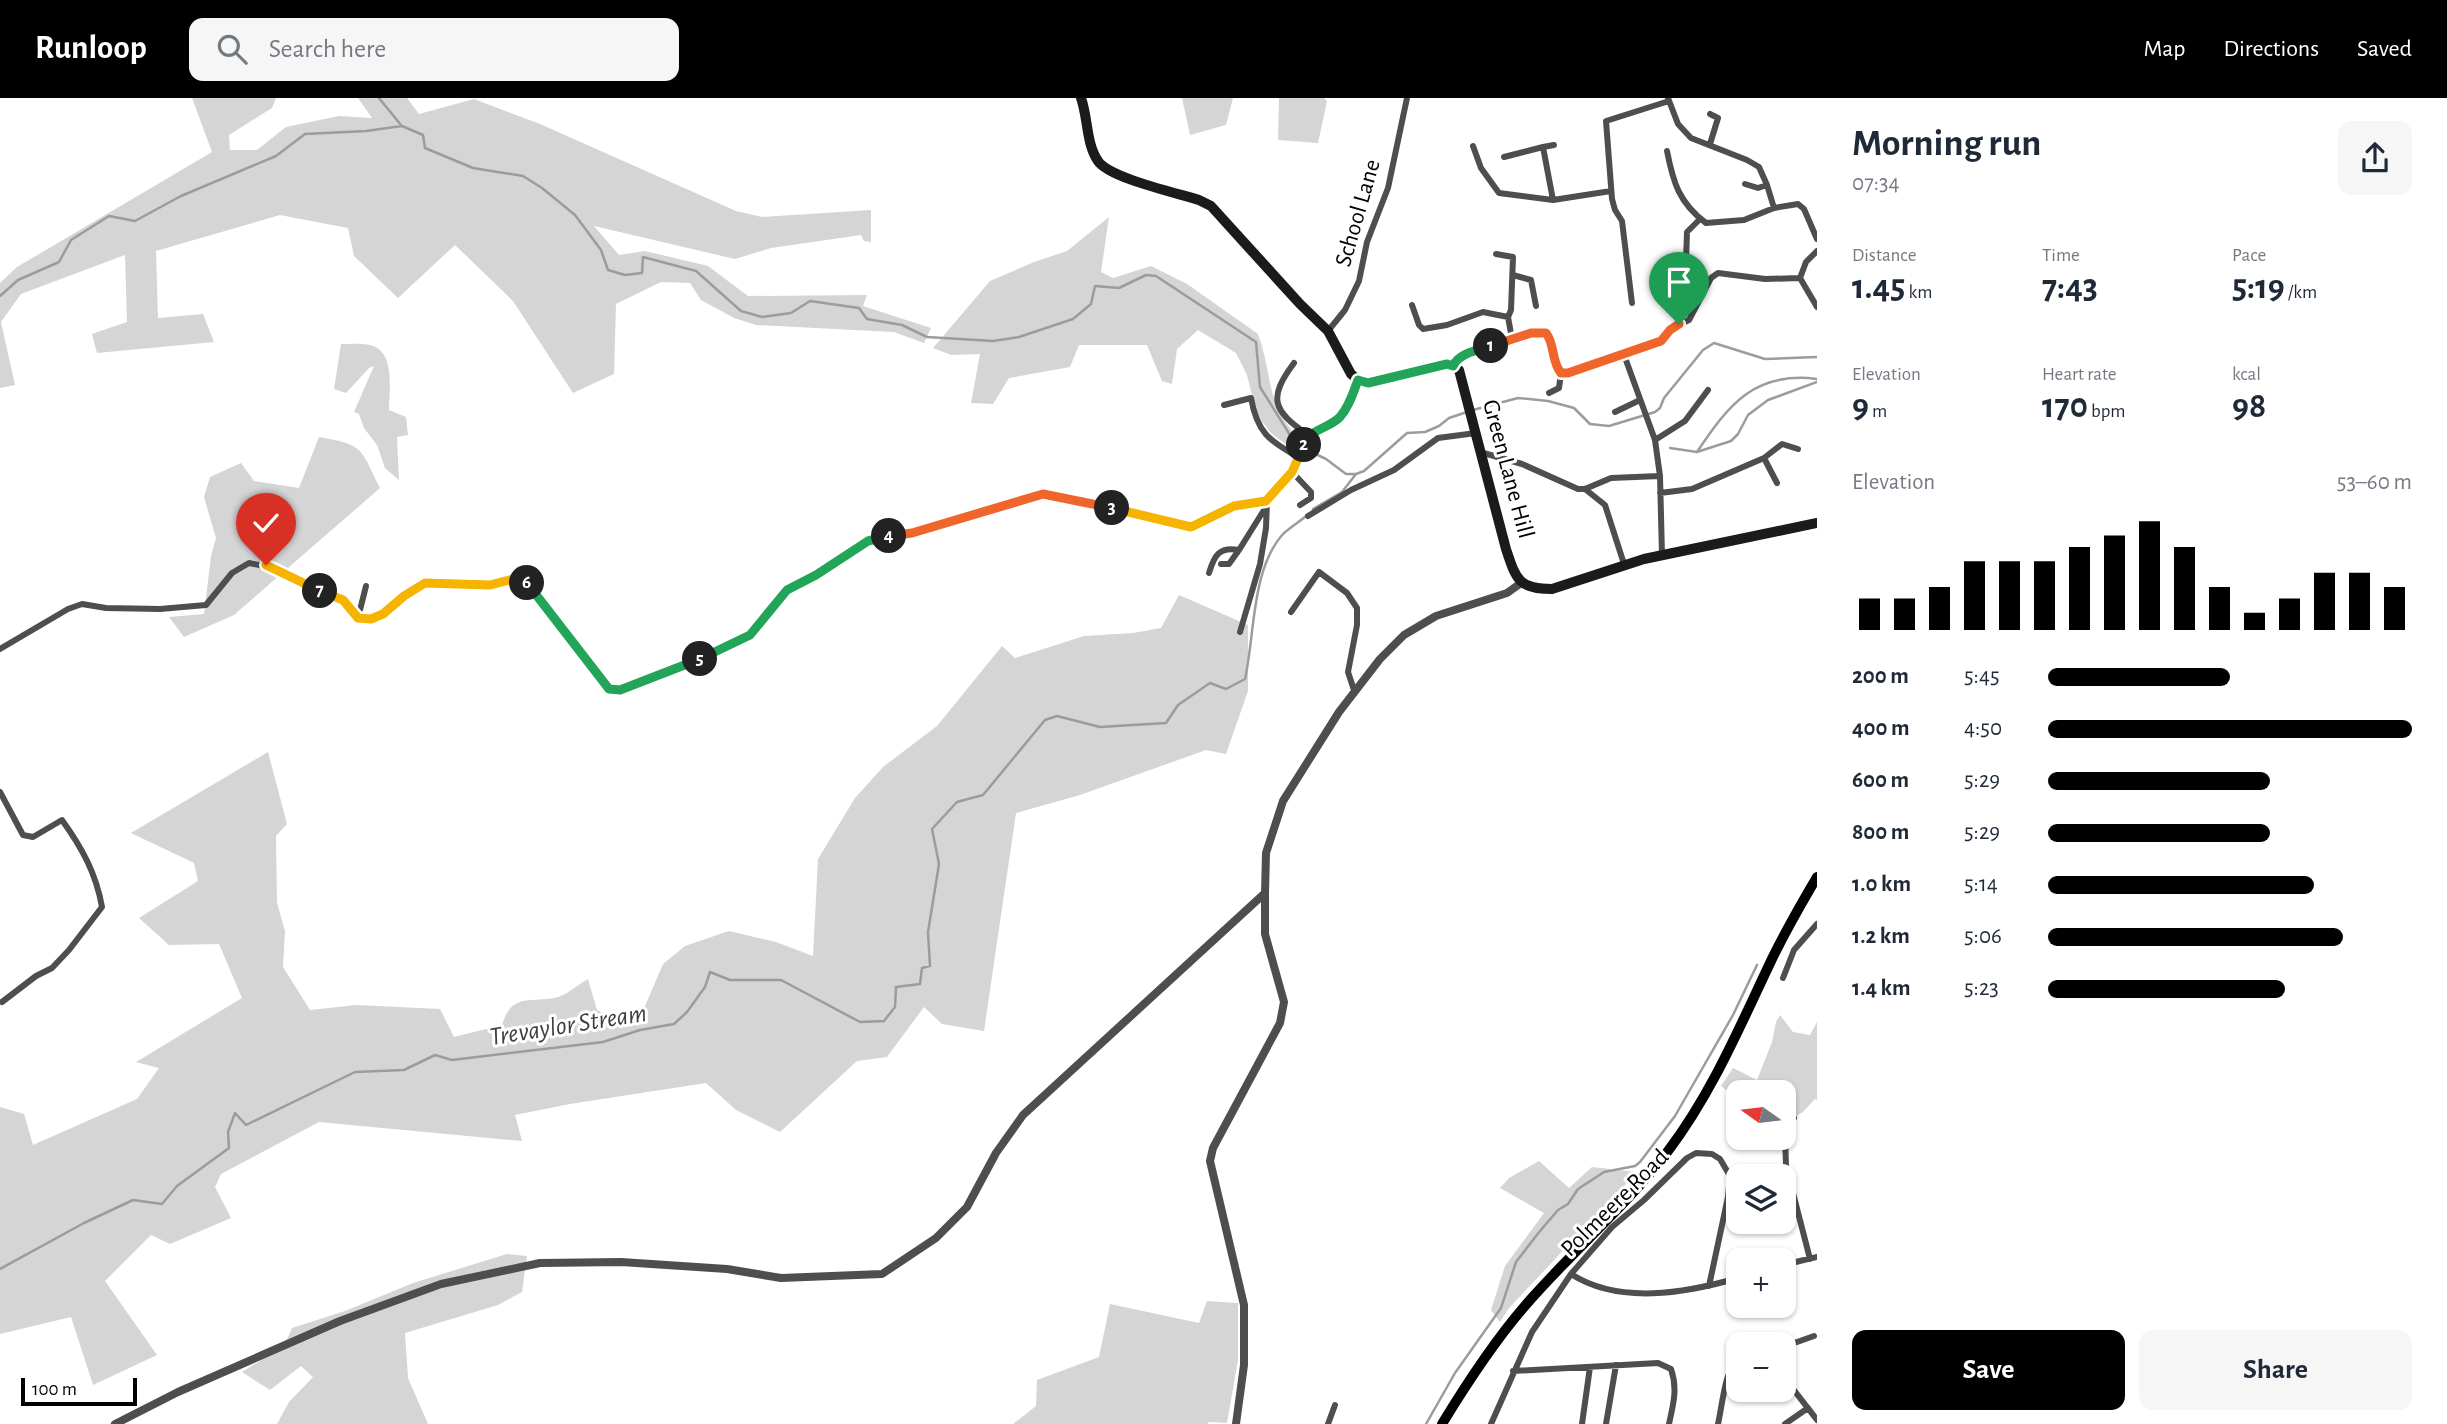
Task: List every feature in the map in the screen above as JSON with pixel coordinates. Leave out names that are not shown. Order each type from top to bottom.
[{"type":"highway","points":[[1442,1424],[1478,1367],[1525,1307],[1631,1195],[1668,1151],[1704,1098],[1737,1036],[1772,958],[1817,877]]},
{"type":"main road","points":[[1081,98],[1092,148],[1104,168],[1211,206],[1328,331],[1351,373],[1358,380],[1368,383],[1447,364],[1453,366]]},
{"type":"main road","name":"Green Lane Hill","points":[[1453,366],[1459,370],[1510,561],[1521,583]]},
{"type":"main road","points":[[1521,583],[1538,589],[1552,589],[1624,564],[1817,523]]},
{"type":"street","name":"School Lane","points":[[1328,331],[1345,310],[1359,281],[1367,242],[1388,188],[1407,98]]},
{"type":"street","points":[[1632,303],[1622,221],[1615,210],[1611,191],[1606,121],[1668,99],[1678,124],[1691,138],[1759,167],[1768,185],[1774,208]]},
{"type":"street","points":[[1710,114],[1718,118],[1710,144]]},
{"type":"street","points":[[1504,157],[1554,145]]},
{"type":"street","points":[[1473,146],[1481,168],[1499,193],[1553,200],[1611,191]]},
{"type":"street","points":[[1543,147],[1553,200]]},
{"type":"street","points":[[1667,150],[1673,182],[1692,212],[1706,223],[1744,220],[1774,208],[1798,204],[1804,209],[1817,239]]},
{"type":"street","points":[[1745,184],[1758,188],[1768,185]]},
{"type":"street","points":[[1686,261],[1687,232],[1700,219]]},
{"type":"street","points":[[1800,278],[1806,262],[1817,251]]},
{"type":"street","points":[[1496,254],[1513,257],[1511,310],[1508,317],[1512,338]]},
{"type":"street","points":[[1561,373],[1568,373],[1661,341],[1670,330],[1689,320],[1711,278],[1718,273],[1765,279],[1800,278]]},
{"type":"street","points":[[1513,275],[1531,280],[1536,306]]},
{"type":"street","points":[[1800,278],[1817,307]]},
{"type":"street","points":[[1412,304],[1423,329],[1447,325],[1483,312],[1508,317]]},
{"type":"street","points":[[1453,366],[1462,356],[1512,338],[1531,333],[1546,333],[1550,338],[1555,366],[1561,373],[1559,388],[1549,393]]},
{"type":"street","points":[[1623,352],[1655,440],[1660,476],[1662,555]]},
{"type":"street","points":[[1294,363],[1279,383],[1277,396],[1283,414],[1307,437]]},
{"type":"street","points":[[1221,564],[1229,564],[1240,550],[1266,505],[1292,472],[1307,437],[1339,419],[1358,380]]},
{"type":"street","points":[[1655,440],[1685,421],[1708,390]]},
{"type":"street","points":[[1224,405],[1251,398],[1254,414],[1262,431],[1275,445],[1300,454]]},
{"type":"street","points":[[1615,412],[1640,400]]},
{"type":"street","points":[[1308,516],[1351,490],[1394,470],[1438,438],[1476,433]]},
{"type":"street","points":[[1660,494],[1692,489],[1764,458],[1782,444],[1798,449]]},
{"type":"street","points":[[1480,452],[1513,461],[1578,489],[1585,489],[1611,478],[1660,476]]},
{"type":"street","points":[[1764,458],[1777,483]]},
{"type":"street","points":[[1292,472],[1311,492],[1311,498],[1300,505]]},
{"type":"street","points":[[1585,489],[1605,505],[1624,564]]},
{"type":"street","points":[[0,649],[56,615],[82,604],[106,608],[160,609],[206,605],[232,573],[249,564],[278,569],[343,600],[358,618],[371,619],[383,614],[425,583],[490,585],[524,579],[600,680],[609,689],[620,690],[717,652],[750,635],[787,590],[877,537],[912,533],[1043,494],[1148,515],[1191,527],[1234,506],[1266,505]]},
{"type":"street","points":[[1240,632],[1260,564],[1266,528],[1266,505]]},
{"type":"street","points":[[1209,573],[1215,555],[1220,551],[1229,548],[1240,550]]},
{"type":"street","points":[[1291,612],[1319,572],[1347,593],[1357,608],[1357,625],[1348,672],[1354,690]]},
{"type":"street","points":[[1236,1424],[1244,1366],[1244,1305],[1210,1161],[1213,1147],[1280,1023],[1284,1002],[1265,934],[1265,893],[1266,853],[1283,802],[1354,690],[1404,635],[1436,616],[1507,593],[1521,583]]},
{"type":"street","points":[[358,618],[366,586]]},
{"type":"street","points":[[0,792],[23,835],[33,837],[62,820],[87,858],[98,883],[102,907],[52,968],[36,976],[2,1002]]},
{"type":"street","points":[[115,1424],[177,1392],[340,1321],[441,1284],[540,1263],[621,1262],[727,1269],[781,1278],[882,1273],[936,1238],[967,1207],[996,1153],[1023,1115],[1265,893]]},
{"type":"street","points":[[1783,978],[1794,950],[1817,924]]},
{"type":"street","points":[[1785,1150],[1786,1166],[1814,1258],[1796,1262]]},
{"type":"street","name":"Polmeere Road","points":[[1491,1424],[1532,1332],[1571,1273],[1612,1227],[1687,1158],[1704,1152],[1720,1159],[1730,1176],[1709,1286]]},
{"type":"street","points":[[1571,1273],[1602,1289],[1620,1291],[1661,1293],[1726,1281]]},
{"type":"street","points":[[1796,1342],[1814,1336]]},
{"type":"street","points":[[1513,1371],[1657,1363],[1671,1369],[1676,1388],[1669,1424]]},
{"type":"street","points":[[1606,1424],[1616,1366]]},
{"type":"street","points":[[1582,1424],[1590,1367]]},
{"type":"street","points":[[1718,1424],[1726,1387]]},
{"type":"street","points":[[1796,1393],[1817,1420]]},
{"type":"street","points":[[1328,1424],[1335,1405]]},
{"type":"street","points":[[1785,1424],[1808,1408]]},
{"type":"shaded area","points":[[192,98],[276,98],[272,108],[229,135],[230,150],[257,150],[286,127],[339,116],[372,118],[358,98],[407,98],[419,114],[474,99],[540,124],[736,211],[762,217],[871,210],[871,242],[864,241],[861,235],[771,248],[735,259],[594,226],[619,255],[645,251],[708,266],[748,296],[867,295],[863,306],[931,328],[924,343],[894,332],[756,325],[734,318],[701,300],[690,283],[661,282],[616,304],[614,374],[573,393],[513,301],[455,245],[398,298],[354,256],[348,228],[280,215],[156,251],[158,318],[203,314],[214,342],[97,353],[92,334],[127,322],[125,255],[21,294],[1,322],[15,385],[0,388],[0,283],[17,267],[212,152]]},
{"type":"shaded area","points":[[1182,98],[1233,98],[1226,125],[1190,135]]},
{"type":"shaded area","points":[[1279,98],[1324,98],[1327,101],[1318,143],[1278,140]]},
{"type":"shaded area","points":[[1109,217],[1101,272],[1113,278],[1151,266],[1187,284],[1258,334],[1275,401],[1280,413],[1299,438],[1293,450],[1271,433],[1257,415],[1247,375],[1236,353],[1198,330],[1177,349],[1172,384],[1162,381],[1147,345],[1079,345],[1070,367],[1009,378],[993,404],[971,403],[980,354],[951,355],[933,348],[990,281],[1067,251]]},
{"type":"shaded area","points":[[341,344],[370,345],[384,355],[390,382],[389,410],[406,417],[408,435],[397,437],[399,480],[385,468],[377,445],[364,428],[359,414],[354,412],[374,366],[346,393],[334,389]]},
{"type":"shaded area","points":[[319,437],[345,443],[359,450],[380,488],[234,615],[184,637],[169,617],[204,614],[211,556],[216,538],[204,497],[210,477],[241,463],[254,481],[299,488]]},
{"type":"shaded area","points":[[1179,595],[1248,625],[1248,691],[1226,754],[1206,750],[1080,795],[1016,813],[984,1031],[942,1024],[924,1007],[887,1057],[857,1061],[780,1132],[736,1110],[706,1083],[515,1115],[522,1141],[319,1122],[221,1174],[215,1187],[231,1218],[170,1244],[151,1235],[105,1281],[157,1355],[93,1385],[71,1317],[0,1334],[0,1107],[24,1114],[33,1145],[137,1099],[159,1068],[136,1062],[242,998],[219,944],[169,945],[139,918],[198,881],[194,863],[131,833],[268,752],[287,824],[276,836],[277,903],[285,931],[283,967],[310,1010],[356,1005],[440,1009],[454,1037],[502,1025],[506,1014],[517,1003],[558,997],[588,979],[597,1010],[623,1023],[642,1013],[663,964],[685,946],[729,931],[776,942],[813,956],[818,859],[855,798],[883,767],[937,726],[1002,646],[1015,658],[1084,636],[1161,628]]},
{"type":"shaded area","points":[[1780,1015],[1793,1032],[1810,1035],[1817,1022],[1817,1100],[1796,1116],[1796,1080],[1757,1080],[1772,1042]]},
{"type":"shaded area","points":[[1733,1068],[1757,1080],[1726,1080],[1726,1090],[1721,1086]]},
{"type":"shaded area","points":[[1539,1161],[1569,1188],[1592,1167],[1637,1172],[1509,1308],[1500,1322],[1491,1310],[1505,1266],[1544,1213],[1500,1188],[1509,1178]]},
{"type":"shaded area","points":[[507,1254],[527,1256],[522,1292],[498,1305],[405,1333],[408,1378],[428,1424],[277,1424],[289,1402],[313,1377],[301,1366],[270,1390],[242,1372],[284,1346],[292,1328],[345,1311],[413,1283]]},
{"type":"shaded area","points":[[1207,1301],[1238,1303],[1238,1360],[1227,1423],[1013,1424],[1036,1406],[1037,1380],[1099,1357],[1110,1304],[1199,1323]]},
{"type":"waterway","points":[[379,98],[401,125]]},
{"type":"waterway","points":[[0,296],[18,280],[59,262],[71,240],[109,216],[135,221],[181,196],[276,156],[305,134],[402,126],[423,135],[425,148],[473,168],[523,176],[542,188],[575,215],[601,250],[608,270],[625,275],[642,273],[643,257],[696,271],[741,311],[762,317],[791,313],[810,301],[859,308],[867,319],[902,325],[927,337],[993,341],[1019,337],[1073,319],[1091,304],[1095,286],[1119,288],[1146,275],[1156,276],[1256,342],[1260,387],[1290,435],[1307,450],[1326,459],[1346,474],[1364,471],[1407,433],[1425,432],[1449,418],[1467,412]]},
{"type":"waterway","points":[[1473,410],[1518,398],[1548,401],[1574,408],[1590,424],[1609,426],[1655,412],[1703,350],[1714,343],[1765,359],[1817,357]]},
{"type":"waterway","points":[[1670,448],[1697,452],[1733,406],[1760,386],[1777,380],[1817,379]]},
{"type":"waterway","points":[[1697,452],[1731,441],[1748,415],[1768,400],[1817,382]]},
{"type":"waterway","name":"Trevaylor Stream","points":[[1313,509],[1342,492],[1356,474]]},
{"type":"waterway","name":"Trevaylor Stream","points":[[0,1269],[84,1223],[133,1200],[162,1204],[177,1186],[229,1148],[228,1132],[235,1113],[246,1125],[355,1072],[404,1070],[435,1055],[452,1060],[603,1042],[640,1030],[674,1024],[687,1012],[705,987],[710,972],[730,980],[781,980],[860,1022],[884,1021],[895,1007],[896,987],[920,984],[922,968],[930,966],[928,932],[939,864],[932,829],[957,802],[983,795],[1045,720],[1057,716],[1100,727],[1166,723],[1178,705],[1210,683],[1226,689],[1245,679],[1256,603],[1265,564],[1284,533],[1306,516]]},
{"type":"waterway","points":[[1426,1424],[1455,1373],[1501,1308],[1516,1262],[1540,1231],[1558,1210],[1568,1204],[1578,1189],[1604,1172],[1635,1166],[1640,1162],[1675,1116],[1733,1015],[1757,965]]},
{"type":"route","points":[[266,565],[343,600],[358,618],[371,619],[383,614],[425,583],[490,585],[524,579],[600,680],[609,689],[620,690],[717,652],[750,635],[787,590],[877,537],[912,533],[1043,494],[1148,515],[1191,527],[1234,506],[1266,501],[1292,472],[1308,435],[1339,419],[1358,380],[1368,383],[1447,364],[1453,366],[1462,356],[1531,333],[1546,333],[1550,338],[1555,366],[1561,373],[1568,373],[1661,341],[1679,324]]}]
